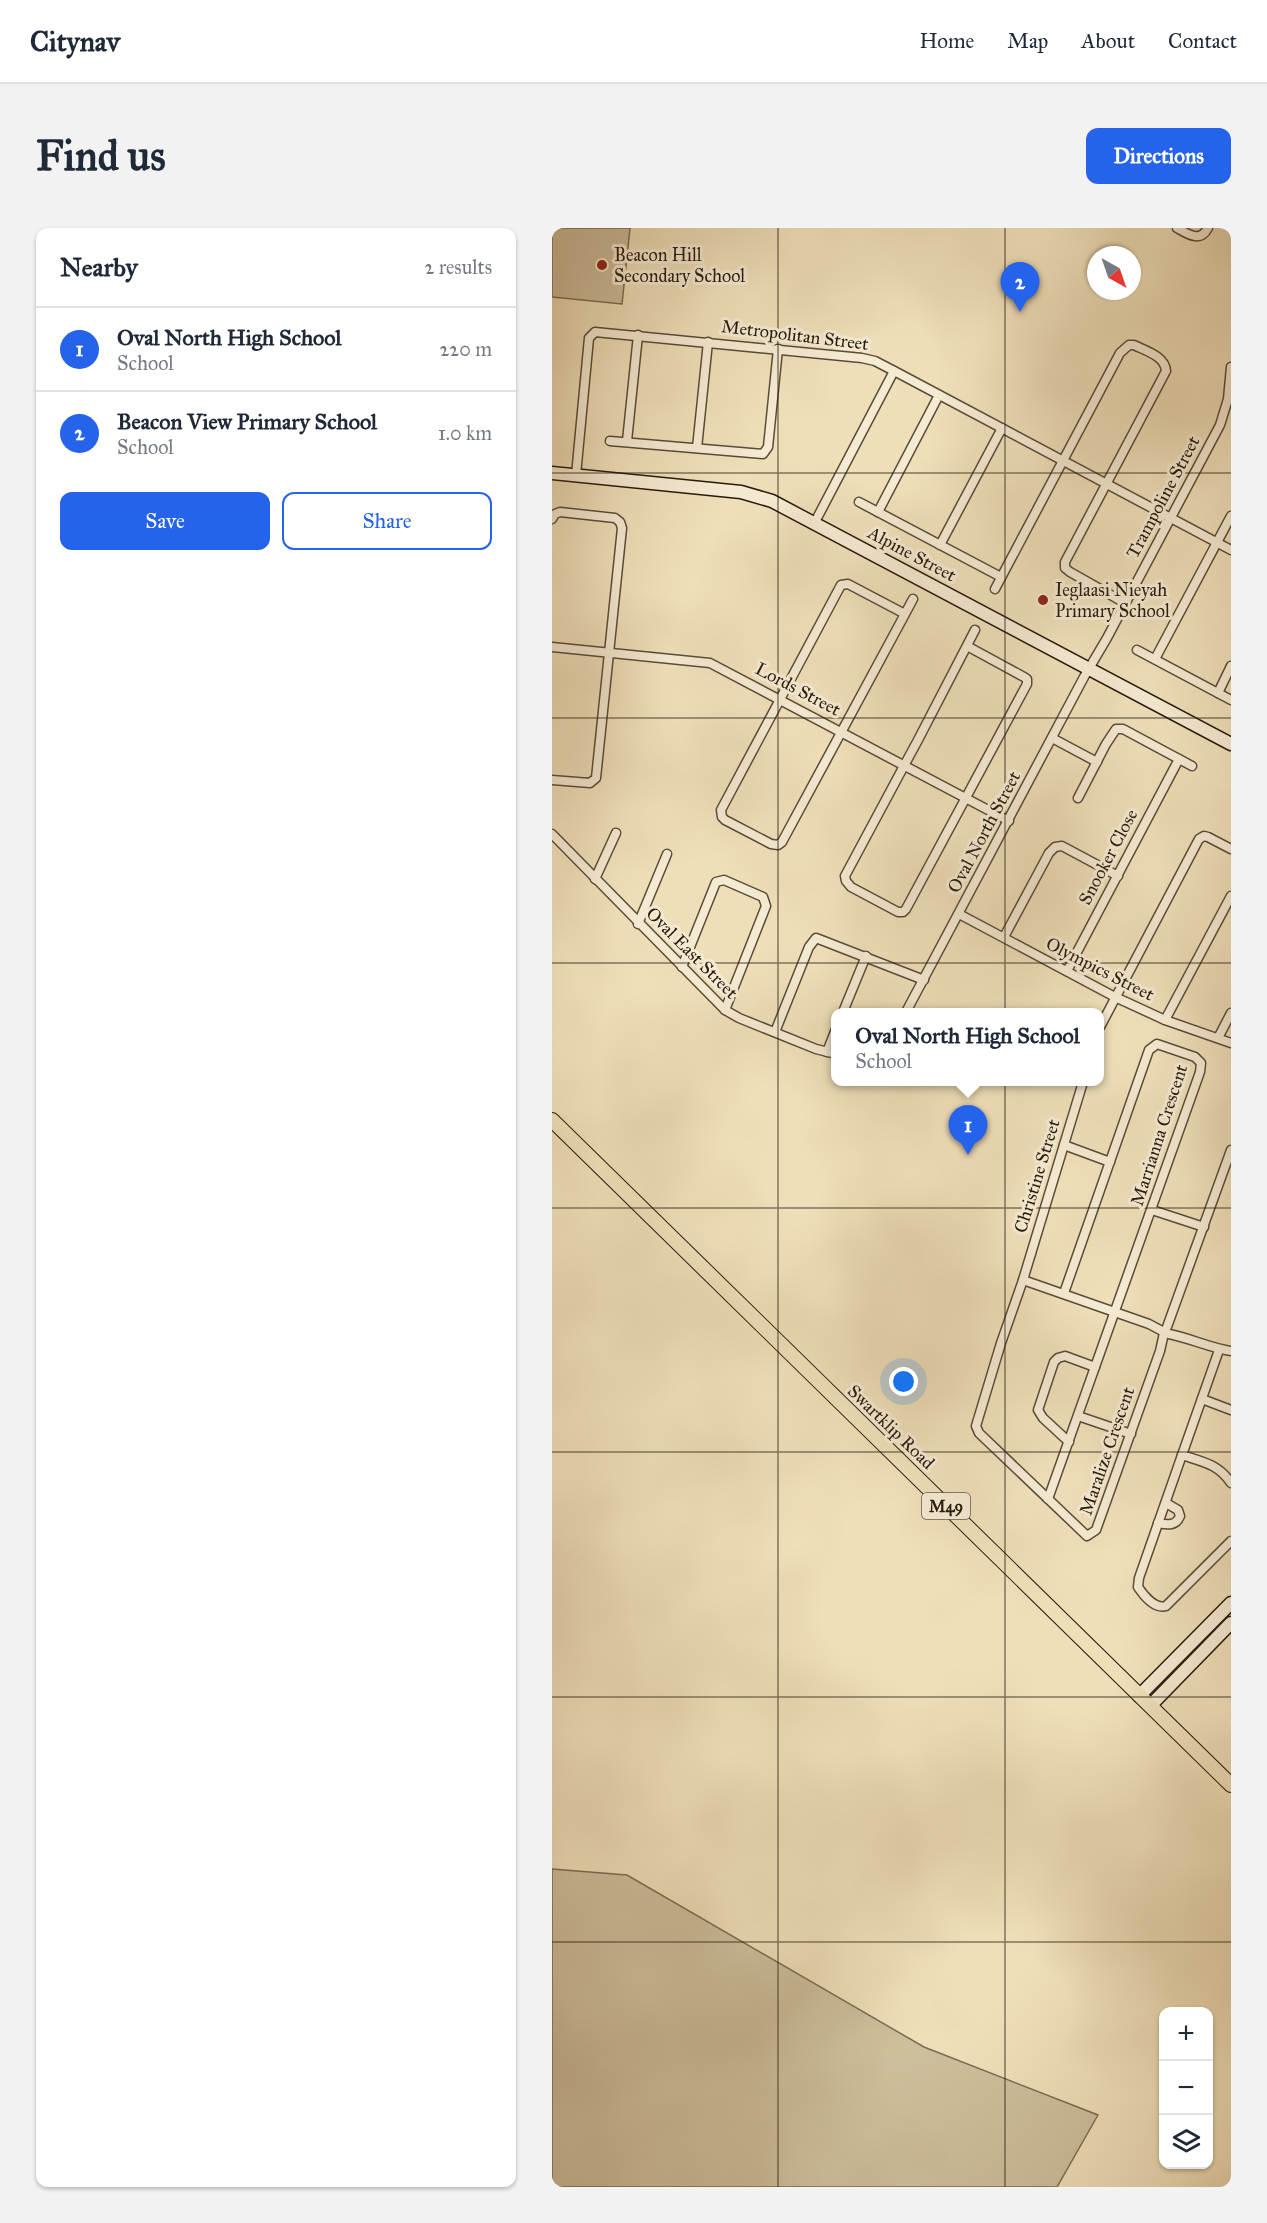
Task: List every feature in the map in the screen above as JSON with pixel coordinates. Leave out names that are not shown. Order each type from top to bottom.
[{"type":"main road","name":"Swartklip Road","points":[[552,1120],[1231,1785]]},
{"type":"street","points":[[1177,228],[1193,237],[1199,237],[1208,228]]},
{"type":"street","name":"Metropolitan Street","points":[[576,475],[590,336],[599,331],[869,359],[1231,550]]},
{"type":"street","points":[[627,441],[638,335]]},
{"type":"street","points":[[697,448],[708,342]]},
{"type":"street","points":[[995,589],[1124,348],[1134,345],[1161,358],[1166,364],[1166,371],[1065,562],[1065,568],[1070,572],[1125,603]]},
{"type":"street","points":[[610,441],[759,455],[766,451],[778,349]]},
{"type":"street","name":"Trampoline Street","points":[[1090,668],[1220,425],[1228,399],[1231,367]]},
{"type":"street","points":[[815,522],[894,371]]},
{"type":"street","points":[[878,512],[939,395]]},
{"type":"street","points":[[940,545],[1002,428]]},
{"type":"street","name":"Alpine Street","points":[[552,472],[748,494],[778,503],[1231,744]]},
{"type":"street","points":[[859,502],[1002,577]]},
{"type":"street","points":[[552,519],[560,512],[615,518],[620,522],[622,528],[596,778],[590,783],[552,780]]},
{"type":"street","points":[[1155,659],[1231,516]]},
{"type":"street","points":[[905,614],[848,584],[841,585],[721,810],[725,820],[771,844],[778,845],[782,842],[842,731],[905,614],[913,599]]},
{"type":"street","points":[[967,646],[1024,677],[1027,681],[967,798],[905,911],[898,912],[850,887],[846,881],[847,872],[975,630]]},
{"type":"street","name":"Lords Street","points":[[552,647],[710,663],[905,764],[1009,821]]},
{"type":"street","points":[[1137,650],[1231,700]]},
{"type":"street","points":[[1218,693],[1231,666]]},
{"type":"street","name":"Oval North Street","points":[[908,1008],[1090,668]]},
{"type":"street","points":[[1078,798],[1111,734],[1119,729],[1192,766]]},
{"type":"street","points":[[1052,738],[1096,762]]},
{"type":"street","name":"Snooker Close","points":[[1067,971],[1179,759]]},
{"type":"street","points":[[595,879],[616,833]]},
{"type":"street","name":"Oval East Street","points":[[552,834],[725,1010],[739,1018],[831,1053]]},
{"type":"street","points":[[1104,1019],[1200,839],[1204,836],[1208,837],[1231,849]]},
{"type":"street","points":[[1004,937],[1049,853],[1055,846],[1062,846],[1118,876]]},
{"type":"street","points":[[638,924],[667,854]]},
{"type":"street","points":[[682,967],[716,882],[724,880],[763,897],[766,906],[725,1010]]},
{"type":"street","points":[[1166,1020],[1231,896]]},
{"type":"street","name":"Olympics Street","points":[[959,914],[1115,997],[1166,1020],[1231,1043]]},
{"type":"street","points":[[775,1032],[813,940],[820,938],[924,980]]},
{"type":"street","points":[[845,1008],[866,956]]},
{"type":"street","points":[[1218,1038],[1231,1013]]},
{"type":"street","name":"Marrianna Crescent","points":[[1048,1499],[1200,1072],[1199,1060],[1160,1044],[1151,1047],[1064,1293]]},
{"type":"street","name":"Christine Street","points":[[1023,1280],[1082,1086]]},
{"type":"street","points":[[1064,1145],[1110,1162]]},
{"type":"street","name":"Maralize Crescent","points":[[1023,1280],[976,1426],[979,1433],[1083,1534],[1088,1536],[1094,1533],[1131,1434],[1231,1150]]},
{"type":"street","points":[[1152,1210],[1204,1227]]},
{"type":"street","points":[[1023,1280],[1219,1350],[1231,1351]]},
{"type":"street","points":[[1219,1350],[1137,1583],[1141,1591],[1160,1607],[1170,1603],[1231,1541]]},
{"type":"street","points":[[1069,1442],[1043,1418],[1038,1410],[1054,1362],[1065,1356],[1095,1367]]},
{"type":"street","points":[[1202,1399],[1231,1410]]},
{"type":"street","points":[[1078,1416],[1131,1434]]},
{"type":"street","points":[[1182,1455],[1216,1467],[1231,1483]]},
{"type":"street","points":[[1158,1523],[1169,1524],[1178,1520],[1179,1512],[1166,1503]]},
{"type":"street","points":[[1139,1696],[1231,1603]]},
{"type":"street","points":[[1150,1706],[1231,1623]]},
{"type":"shaded area","name":"Beacon Hill Secondary School","points":[[552,228],[630,228],[622,304],[552,297]]},
{"type":"shaded area","points":[[552,1869],[627,1875],[924,2047],[1098,2115],[1057,2187],[552,2187]]},
{"type":"place","name":"Beacon Hill Secondary School","points":[[602,265]]},
{"type":"place","name":"Beacon View Primary School","points":[[1020,312]]},
{"type":"place","name":"Ieglaasi Nieyah Primary School","points":[[1043,600]]},
{"type":"place","name":"Oval North High School","points":[[968,1155]]}]
